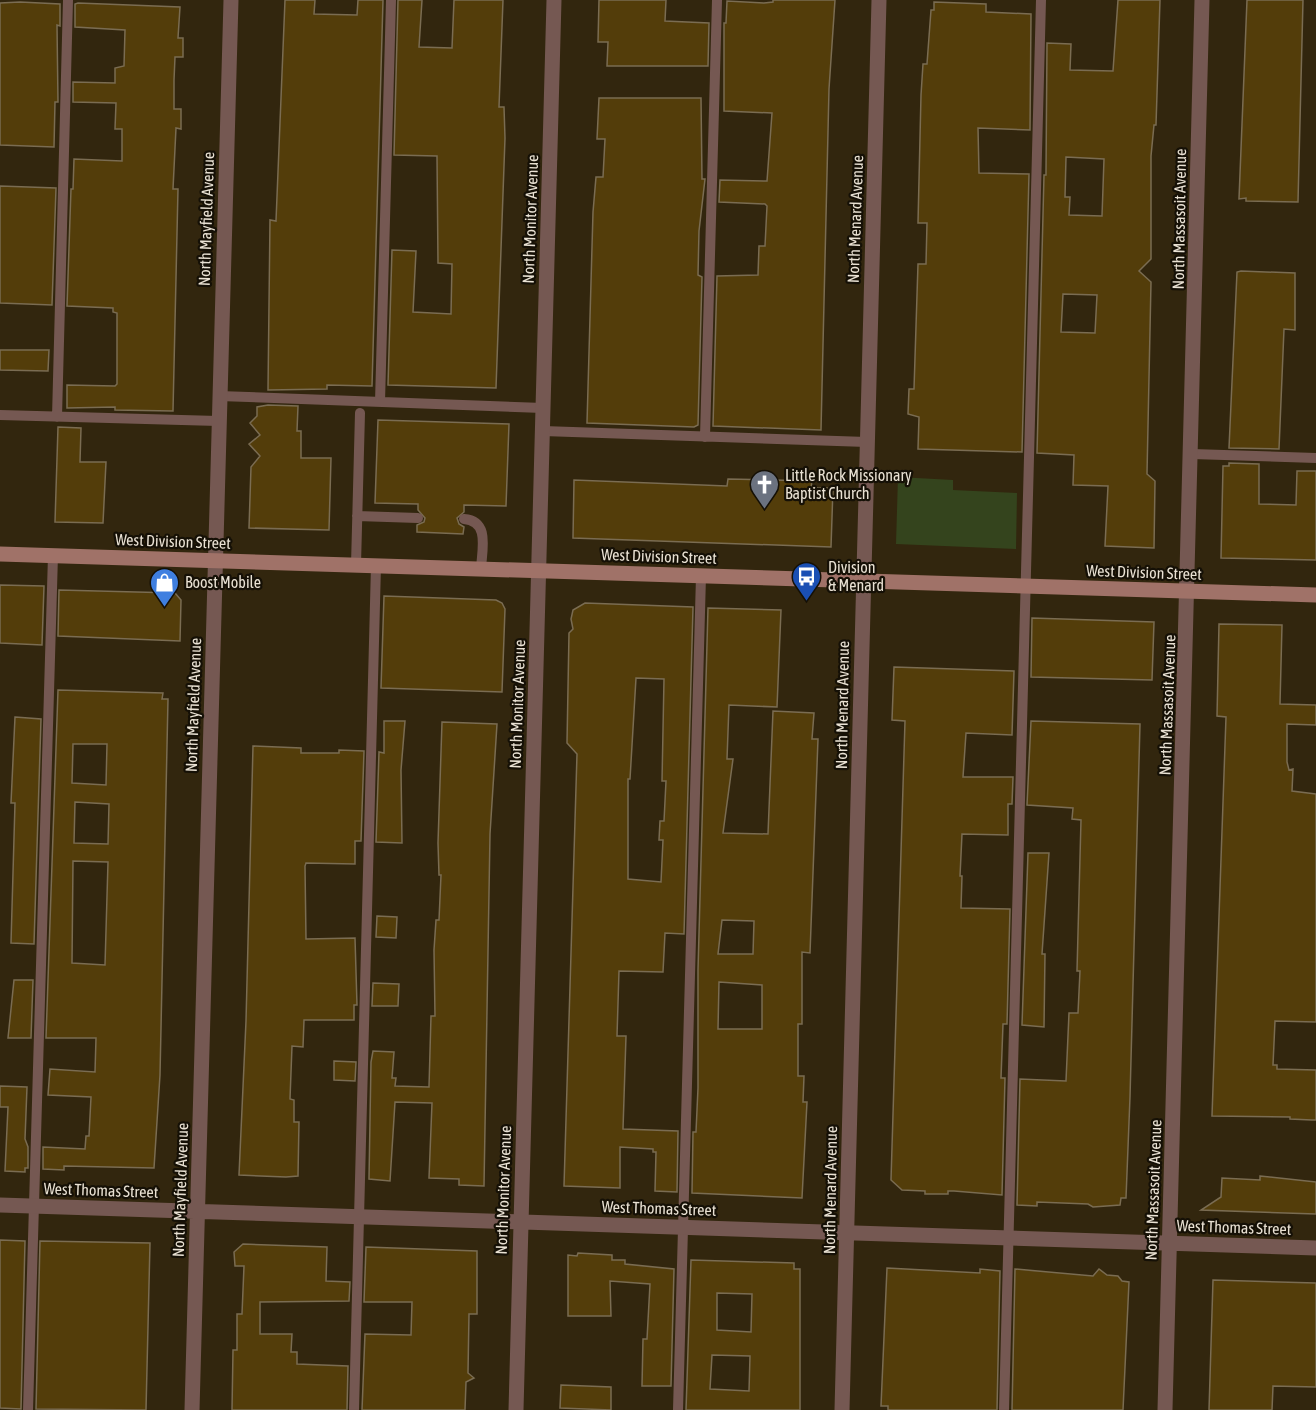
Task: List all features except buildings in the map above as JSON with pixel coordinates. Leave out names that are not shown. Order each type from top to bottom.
[{"type":"main road","name":"West Division Street","points":[[0,554],[1316,595]]},
{"type":"street","name":"North Mayfield Avenue","points":[[192,1410],[231,0]]},
{"type":"street","name":"North Monitor Avenue","points":[[516,1410],[554,0]]},
{"type":"street","name":"North Menard Avenue","points":[[842,1410],[879,0]]},
{"type":"street","name":"North Massasoit Avenue","points":[[1165,1410],[1192,454],[1202,0]]},
{"type":"street","name":"West Thomas Street","points":[[0,1204],[1316,1248]]},
{"type":"lane","points":[[57,417],[68,0]]},
{"type":"lane","points":[[380,402],[391,0]]},
{"type":"lane","points":[[705,436],[717,0]]},
{"type":"lane","points":[[1004,1410],[1041,0]]},
{"type":"lane","points":[[219,396],[543,408]]},
{"type":"lane","points":[[356,565],[360,413]]},
{"type":"lane","points":[[0,415],[219,421]]},
{"type":"lane","points":[[543,431],[867,442]]},
{"type":"lane","points":[[1192,454],[1316,458]]},
{"type":"lane","points":[[357,516],[418,518]]},
{"type":"lane","points":[[464,519],[474,520],[480,525],[483,533],[481,569]]},
{"type":"lane","points":[[28,1410],[53,555]]},
{"type":"lane","points":[[354,1410],[376,565]]},
{"type":"lane","points":[[678,1410],[701,576]]},
{"type":"green space","points":[[898,477],[953,480],[953,490],[1017,493],[1016,549],[896,544]]},
{"type":"place","name":"Little Rock Missionary Baptist Church","points":[[764,510]]},
{"type":"place","name":"Division & Menard","points":[[807,602]]},
{"type":"place","name":"Boost Mobile","points":[[164,608]]}]
